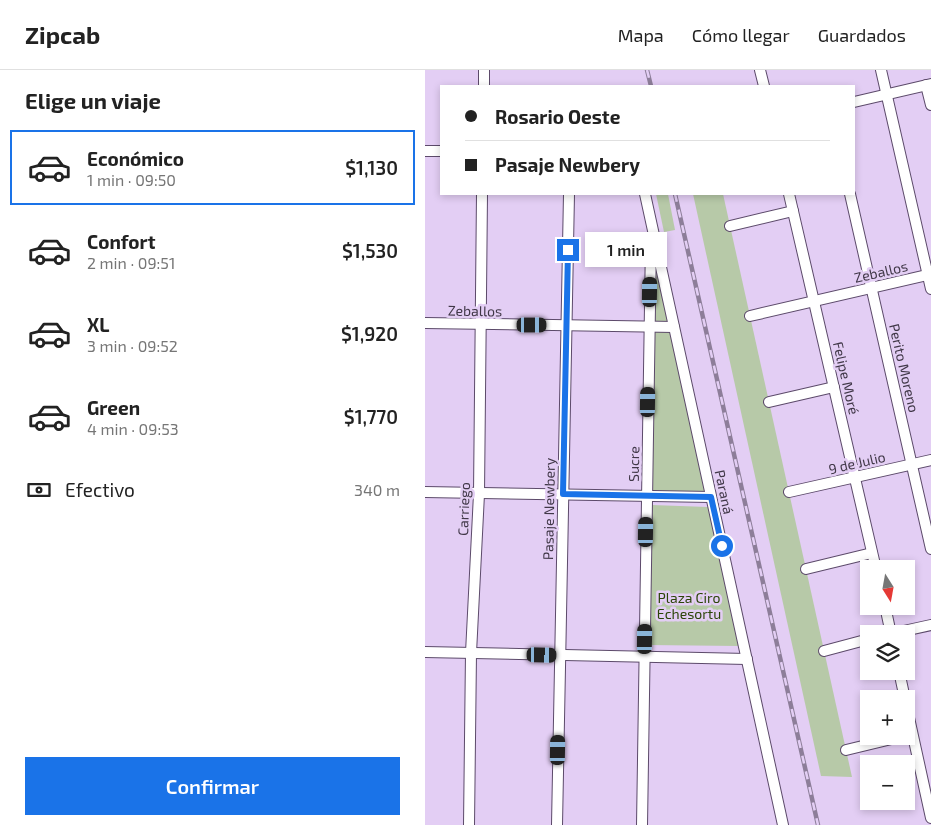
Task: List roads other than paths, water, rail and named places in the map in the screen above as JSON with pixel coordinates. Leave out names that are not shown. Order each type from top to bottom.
[{"type":"street","points":[[484,70],[484,85]]},
{"type":"street","points":[[760,70],[764,85]]},
{"type":"street","points":[[881,70],[931,289]]},
{"type":"street","points":[[855,102],[929,85],[931,105]]},
{"type":"street","points":[[425,151],[440,151]]},
{"type":"street","name":"Carriego","points":[[469,825],[471,653],[479,494],[483,195]]},
{"type":"street","name":"Pasaje Newbery","points":[[557,825],[569,195]]},
{"type":"street","name":"Paraná","points":[[645,195],[783,825]]},
{"type":"street","name":"Felipe Moré","points":[[789,195],[874,560]]},
{"type":"street","name":"Perito Moreno","points":[[850,195],[931,549]]},
{"type":"street","points":[[730,226],[793,211]]},
{"type":"street","name":"Sucre","points":[[642,825],[651,223]]},
{"type":"street","name":"Zeballos","points":[[750,316],[929,275]]},
{"type":"street","name":"Zeballos","points":[[425,323],[674,327]]},
{"type":"street","points":[[769,402],[834,387]]},
{"type":"street","name":"9 de Julio","points":[[789,492],[931,460]]},
{"type":"street","points":[[425,492],[711,497]]},
{"type":"street","points":[[806,569],[872,553]]},
{"type":"street","points":[[915,629],[931,625]]},
{"type":"street","points":[[824,650],[860,641]]},
{"type":"street","points":[[425,652],[747,659]]},
{"type":"street","points":[[846,750],[867,745]]},
{"type":"street","points":[[911,745],[931,818]]},
{"type":"railway","points":[[647,70],[651,85]]},
{"type":"railway","points":[[675,195],[818,825]]},
{"type":"park label","name":"Plaza Ciro Echesortu","points":[[689,606]]}]
